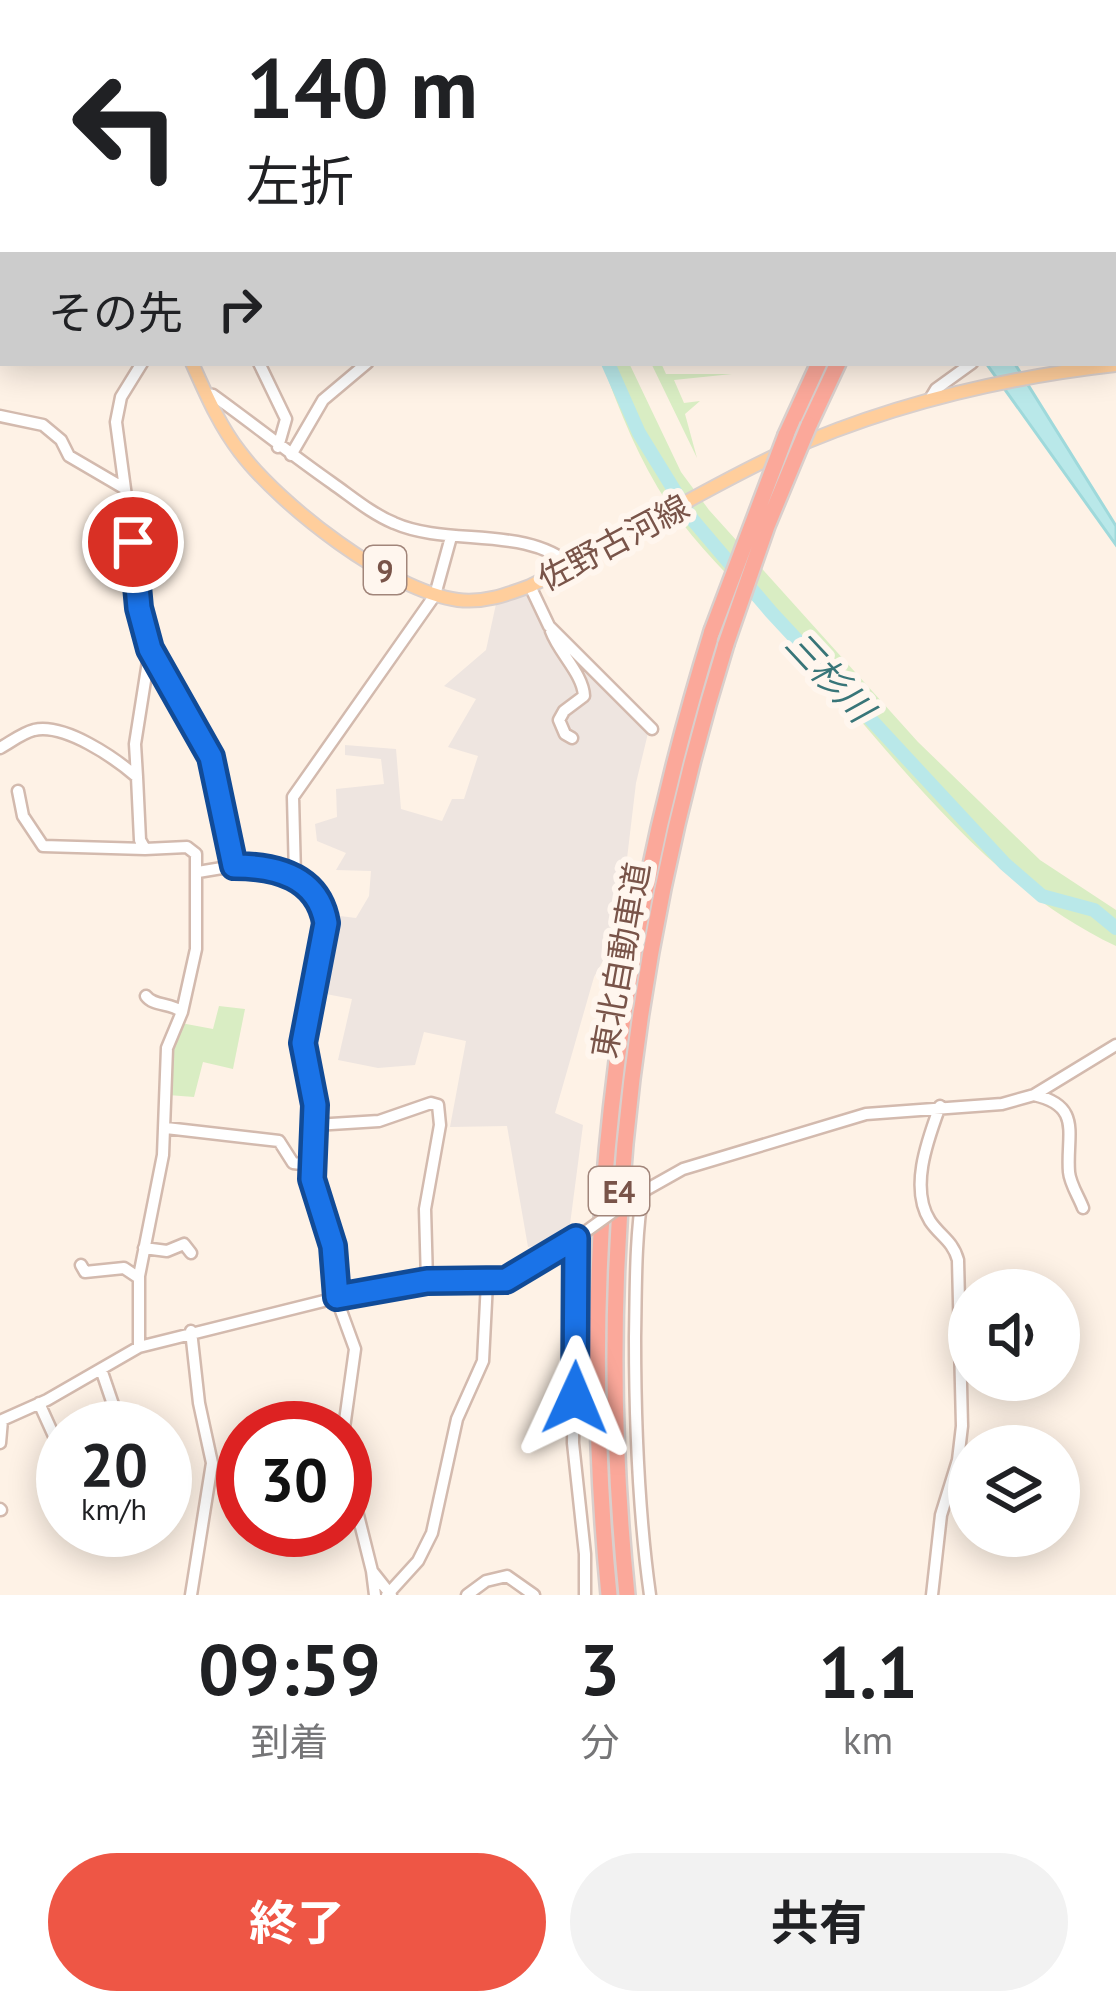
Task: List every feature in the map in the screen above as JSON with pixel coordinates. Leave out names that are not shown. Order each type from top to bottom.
[{"type":"highway","name":"東北自動車道","points":[[605,1595],[592,1496],[599,1453],[599,1249],[618,1034],[654,838],[712,631],[786,435],[818,366]]},
{"type":"highway","name":"東北自動車道","points":[[627,1593],[616,1451],[614,1330],[630,1079],[671,842],[726,644],[767,526],[837,366]]},
{"type":"main road","name":"佐野古河線","points":[[193,366],[240,453],[292,508],[334,540],[435,595],[485,600],[572,566],[710,490],[814,440],[989,384],[1108,366]]},
{"type":"street","points":[[140,366],[122,397],[116,422],[139,608],[150,649],[211,757],[234,866]]},
{"type":"street","points":[[260,366],[286,418],[278,447]]},
{"type":"street","points":[[291,455],[323,400],[364,366]]},
{"type":"street","points":[[931,399],[936,389],[968,366]]},
{"type":"street","points":[[206,394],[390,522],[451,537],[517,544],[560,557],[572,566]]},
{"type":"street","points":[[0,416],[43,425],[61,440],[69,456],[122,487]]},
{"type":"street","points":[[295,876],[290,816],[296,790],[435,595],[451,537]]},
{"type":"street","points":[[530,586],[559,653],[584,687],[584,696],[564,710],[559,720],[572,738]]},
{"type":"street","points":[[549,626],[652,729]]},
{"type":"street","points":[[145,849],[140,840],[136,744],[150,649]]},
{"type":"street","points":[[0,748],[43,729],[74,737],[115,758],[137,778]]},
{"type":"street","points":[[17,791],[23,816],[43,846],[187,848],[196,854],[196,949],[182,1012],[167,1048],[166,1128],[139,1278],[140,1347]]},
{"type":"street","points":[[199,872],[234,866],[280,869],[295,876],[319,902],[326,923],[303,1043],[315,1125],[310,1165],[318,1208],[333,1246],[337,1297],[355,1349],[348,1401]]},
{"type":"street","points":[[146,996],[182,1012]]},
{"type":"street","points":[[43,1401],[140,1347],[191,1331],[427,1281],[487,1282],[516,1276],[683,1169],[881,1111],[1002,1104],[1034,1095],[1116,1045]]},
{"type":"street","points":[[1034,1095],[1061,1106],[1072,1130],[1069,1174],[1083,1208]]},
{"type":"street","points":[[315,1125],[379,1121],[431,1103],[438,1105],[440,1125],[425,1209],[427,1281]]},
{"type":"street","points":[[932,1595],[941,1515],[958,1460],[962,1426],[958,1260],[952,1242],[928,1218],[921,1181],[940,1106]]},
{"type":"street","points":[[166,1128],[279,1141],[293,1163],[310,1165]]},
{"type":"street","points":[[639,1193],[638,1493],[650,1595]]},
{"type":"street","points":[[578,1236],[573,1443],[586,1595]]},
{"type":"street","points":[[144,1248],[167,1251],[184,1244],[191,1253]]},
{"type":"street","points":[[81,1265],[92,1273],[124,1268],[139,1278]]},
{"type":"street","points":[[372,1571],[389,1594],[418,1561],[432,1533],[457,1419],[482,1361],[487,1282]]},
{"type":"street","points":[[190,1595],[212,1463],[191,1331]]},
{"type":"street","points":[[101,1369],[112,1401]]},
{"type":"street","points":[[0,1443],[1,1420],[36,1404]]},
{"type":"street","points":[[368,1557],[375,1595]]},
{"type":"street","points":[[467,1595],[486,1581],[507,1576],[534,1595]]},
{"type":"shaded area","points":[[530,596],[547,629],[649,729],[610,948],[594,977],[555,1113],[583,1125],[569,1232],[559,1241],[528,1247],[507,1126],[450,1127],[466,1041],[424,1032],[415,1065],[378,1068],[338,1060],[352,999],[326,994],[340,916],[356,918],[369,896],[371,871],[336,870],[346,853],[317,841],[315,824],[337,817],[336,789],[384,784],[381,759],[345,755],[345,745],[396,749],[401,809],[442,821],[452,799],[464,799],[478,756],[448,747],[476,699],[444,686],[486,650],[496,604]]},
{"type":"green space","points":[[603,366],[630,366],[681,472],[709,510],[918,742],[1040,860],[1116,910],[1116,946],[1024,888],[943,813],[697,542],[668,504],[623,418]]},
{"type":"green space","points":[[652,366],[662,366],[666,374],[732,374],[674,380],[684,403],[700,401],[685,414],[697,458]]},
{"type":"green space","points":[[219,1006],[245,1009],[233,1069],[203,1062],[194,1097],[168,1095],[170,1052],[181,1023],[213,1029]]},
{"type":"water","points":[[988,366],[1016,366],[1116,526],[1116,545]]},
{"type":"waterway","name":"三杉川","points":[[609,366],[639,433],[692,519],[771,612],[1005,864],[1042,896],[1094,910],[1116,928]]},
{"type":"route","points":[[133,542],[139,608],[150,649],[211,757],[234,866],[280,869],[295,876],[323,908],[326,923],[303,1043],[315,1105],[310,1165],[318,1208],[333,1246],[337,1297],[427,1281],[506,1280],[576,1238],[575,1398]]}]
